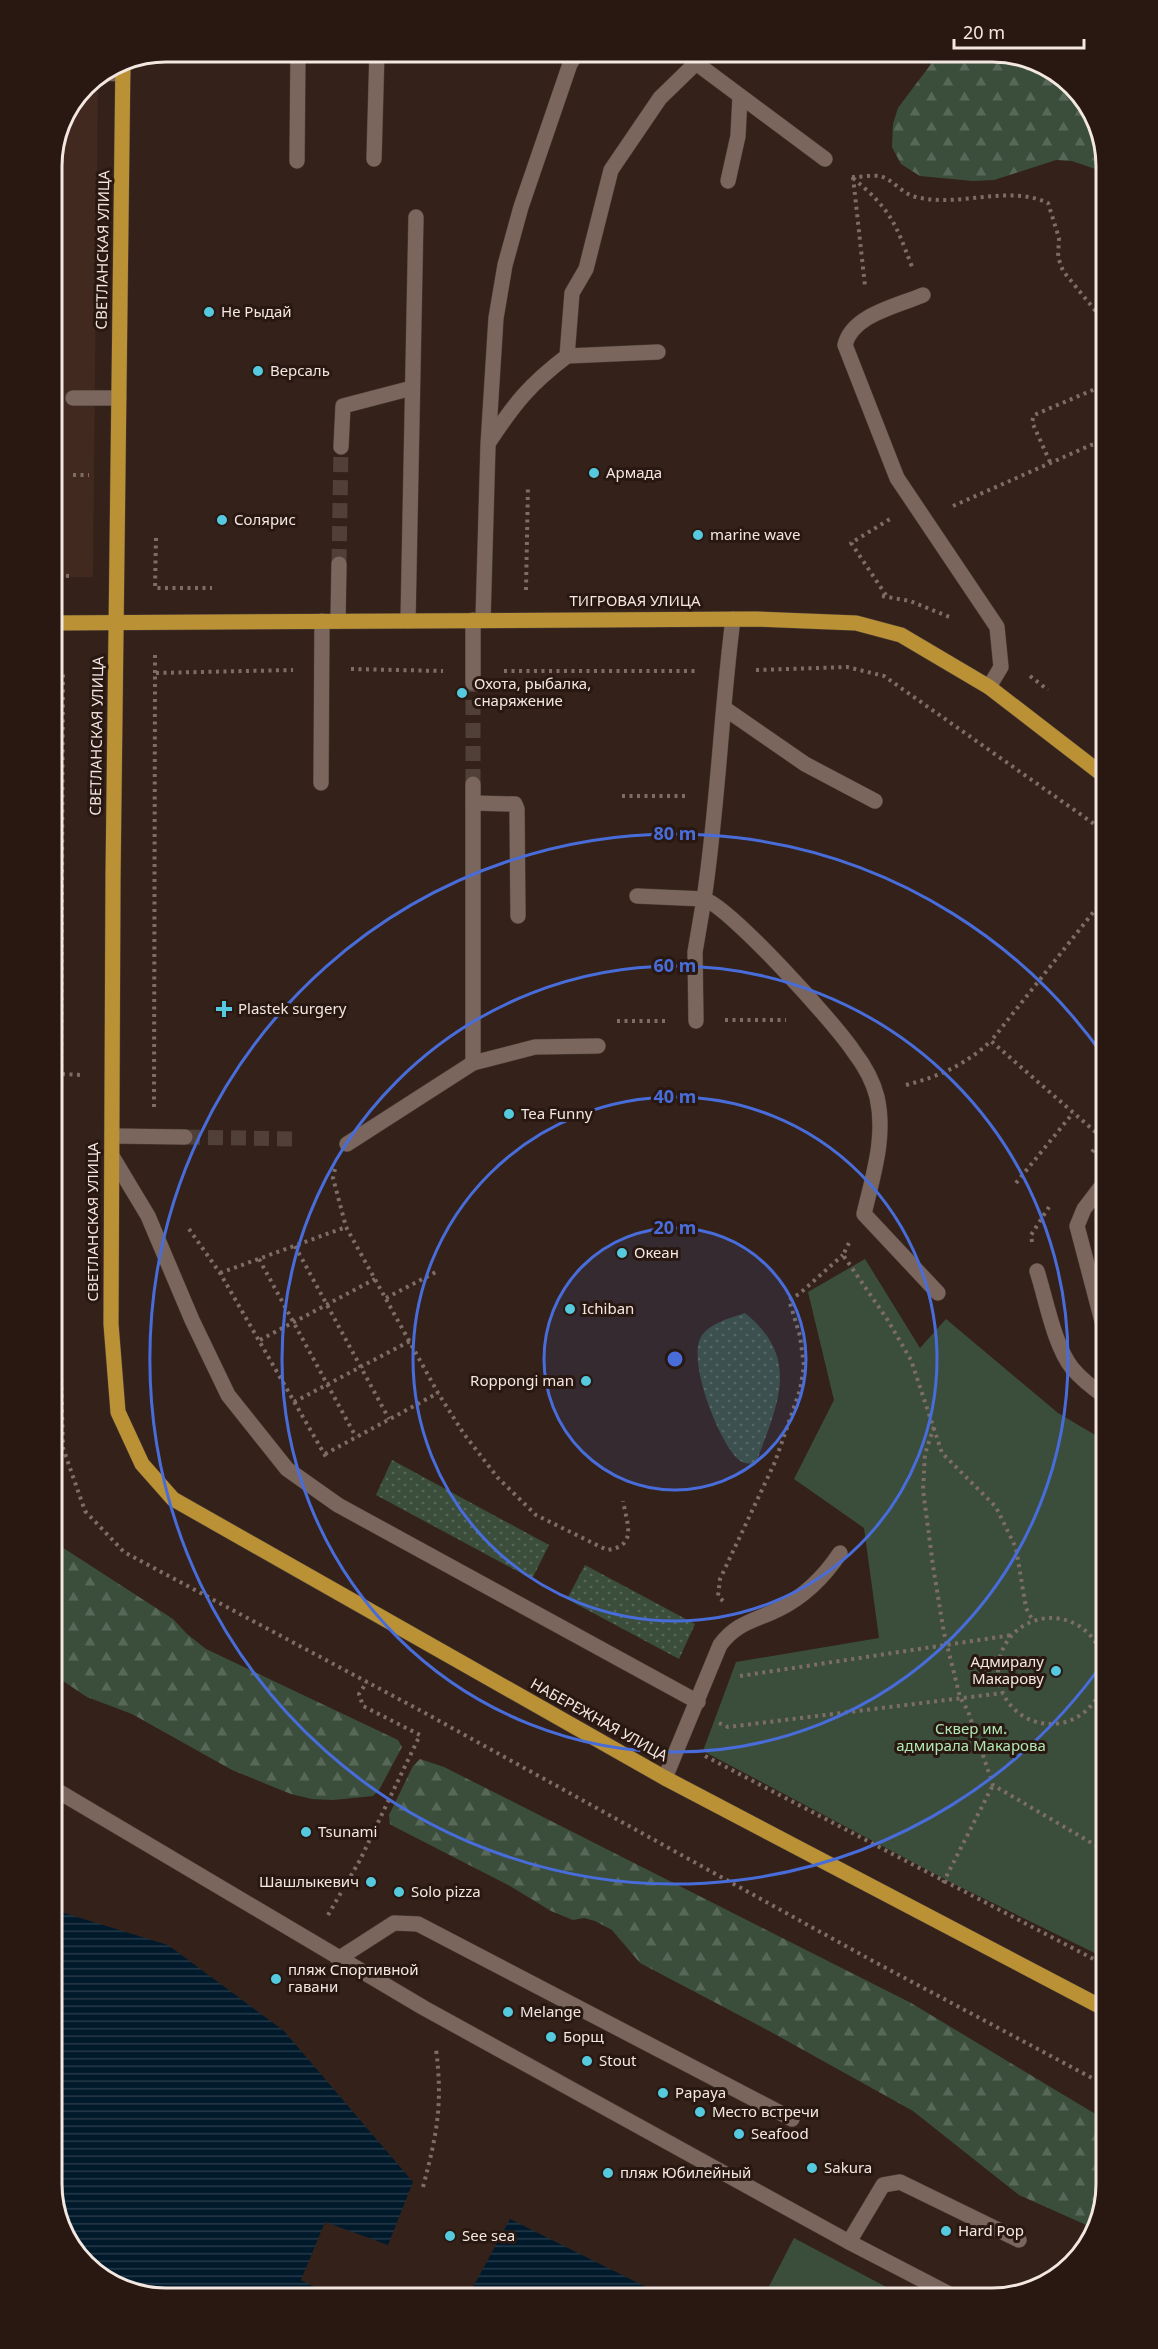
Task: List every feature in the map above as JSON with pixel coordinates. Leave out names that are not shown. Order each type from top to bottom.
[{"type":"main road","name":"СВЕТЛАНСКАЯ УЛИЦА","points":[[118,1412],[111,1324],[123,71]]},
{"type":"main road","name":"ТИГРОВАЯ УЛИЦА","points":[[62,623],[733,619],[856,623],[901,635],[989,687],[1096,770]]},
{"type":"main road","name":"НАБЕРЕЖНАЯ УЛИЦА","points":[[118,1412],[142,1464],[173,1499],[665,1778],[1096,2004]]},
{"type":"lane","points":[[297,160],[298,62]]},
{"type":"lane","points":[[374,159],[377,62]]},
{"type":"lane","points":[[473,677],[496,318],[505,266],[521,207],[571,62]]},
{"type":"lane","points":[[567,356],[572,293],[586,269],[611,170],[660,98],[696,63],[825,159]]},
{"type":"lane","points":[[728,181],[737,145],[740,96]]},
{"type":"lane","points":[[408,621],[416,217]]},
{"type":"lane","points":[[923,295],[861,322],[848,335],[847,355],[897,478],[997,627],[1001,667],[989,687]]},
{"type":"lane","points":[[488,445],[515,403],[534,381],[567,356],[658,352]]},
{"type":"lane","points":[[341,447],[343,406],[412,388]]},
{"type":"lane","points":[[73,398],[119,398]]},
{"type":"lane","points":[[321,783],[322,669],[339,564]]},
{"type":"lane","points":[[696,1021],[695,952],[718,796],[726,671],[733,619]]},
{"type":"lane","points":[[724,708],[805,764],[875,801]]},
{"type":"lane","points":[[473,784],[473,1063]]},
{"type":"lane","points":[[473,802],[515,804],[517,809],[518,916]]},
{"type":"lane","points":[[637,896],[704,899],[717,905],[829,1020],[854,1051],[876,1095],[881,1127],[864,1214],[938,1293]]},
{"type":"lane","points":[[347,1144],[473,1063],[535,1047],[598,1046]]},
{"type":"lane","points":[[112,1136],[185,1137]]},
{"type":"lane","points":[[112,1156],[148,1216],[192,1320],[228,1395],[287,1469],[334,1502],[698,1702]]},
{"type":"lane","points":[[1096,1193],[1084,1209],[1077,1226],[1096,1298]]},
{"type":"lane","points":[[1037,1271],[1063,1353],[1071,1367],[1096,1390]]},
{"type":"lane","points":[[665,1778],[720,1645],[730,1631],[779,1609],[818,1582],[840,1553]]},
{"type":"lane","points":[[62,1794],[424,2008],[849,2242],[938,2288]]},
{"type":"lane","points":[[338,1959],[394,1923],[418,1924],[792,2119]]},
{"type":"lane","points":[[849,2242],[883,2186],[900,2182],[1019,2240]]},
{"type":"path","points":[[852,177],[880,176],[914,197],[946,201],[1033,196],[1048,203],[1059,238],[1058,257],[1063,271],[1096,312]]},
{"type":"path","points":[[852,177],[877,199],[894,219],[923,295]]},
{"type":"path","points":[[852,177],[865,286],[861,322]]},
{"type":"path","points":[[1050,462],[1032,422],[1034,415],[1096,389]]},
{"type":"path","points":[[925,519],[1050,462],[1096,444]]},
{"type":"path","points":[[526,590],[528,485]]},
{"type":"path","points":[[886,596],[851,543],[913,505]]},
{"type":"path","points":[[62,576],[71,576]]},
{"type":"path","points":[[153,1137],[155,674],[322,669],[473,677],[847,667],[884,676],[1096,825]]},
{"type":"path","points":[[622,796],[718,796]]},
{"type":"path","points":[[876,1095],[944,1074],[972,1059],[991,1041],[1096,909]]},
{"type":"path","points":[[623,1022],[673,1021]]},
{"type":"path","points":[[991,1041],[1096,1133]]},
{"type":"path","points":[[1016,1182],[1073,1113]]},
{"type":"path","points":[[347,1144],[335,1166],[333,1178],[346,1227],[438,1393],[464,1434],[498,1478],[536,1515],[607,1550],[618,1549],[626,1543],[629,1533],[623,1501]]},
{"type":"path","points":[[186,1225],[220,1273],[325,1454],[329,1463],[334,1502]]},
{"type":"path","points":[[220,1273],[346,1227]]},
{"type":"path","points":[[295,1246],[389,1419]]},
{"type":"path","points":[[742,1625],[718,1596],[720,1579],[775,1462],[800,1390],[804,1366],[800,1336],[789,1300],[843,1255]]},
{"type":"path","points":[[259,1259],[356,1437]]},
{"type":"path","points":[[854,1268],[911,1360],[942,1454],[996,1507],[1016,1548],[1026,1608],[1033,1621]]},
{"type":"path","points":[[386,1298],[436,1272]]},
{"type":"path","points":[[260,1340],[375,1279]]},
{"type":"path","points":[[294,1402],[410,1341]]},
{"type":"path","points":[[325,1454],[438,1393]]},
{"type":"path","points":[[934,1427],[925,1454],[923,1490],[935,1577],[960,1697],[968,1710],[993,1785],[1096,1846]]},
{"type":"path","points":[[735,1677],[1012,1634],[1033,1621],[1045,1618],[1069,1621],[1080,1626],[1096,1643]]},
{"type":"path","points":[[1012,1634],[999,1662],[1003,1693],[1019,1713],[1030,1720],[1056,1724],[1080,1716],[1096,1698]]},
{"type":"path","points":[[311,1941],[360,1860],[420,1735],[363,1706],[359,1694],[367,1682]]},
{"type":"path","points":[[728,1727],[1003,1693]]},
{"type":"path","points":[[425,1713],[871,1960],[1096,2080]]},
{"type":"path","points":[[681,1743],[1096,1960]]},
{"type":"path","points":[[944,1880],[993,1785]]},
{"type":"path","points":[[423,2187],[438,2128],[440,2082],[434,2033],[424,2008]]},
{"type":"shaded area","points":[[98,86],[93,577],[62,577],[62,158],[65,138],[72,119],[83,102]]},
{"type":"green space","points":[[932,62],[1000,62],[1033,69],[1056,83],[1083,113],[1095,145],[1096,169],[1072,161],[1056,160],[994,180],[973,181],[920,176],[901,164],[892,147],[893,124],[898,108]]},
{"type":"green space","name":"Сквер им. адмирала Макарова","points":[[865,1259],[920,1348],[946,1319],[1058,1413],[1096,1435],[1096,1954],[954,1884],[703,1751],[736,1662],[879,1638],[864,1528],[794,1479],[834,1400],[808,1292]]},
{"type":"green space","points":[[745,1313],[763,1330],[774,1348],[779,1365],[780,1384],[771,1422],[756,1463],[751,1464],[738,1459],[722,1436],[707,1401],[698,1364],[698,1348],[705,1332],[721,1322]]},
{"type":"green space","points":[[392,1460],[549,1545],[532,1579],[376,1495]]},
{"type":"green space","points":[[62,1547],[173,1619],[206,1649],[398,1740],[402,1747],[379,1790],[373,1796],[333,1800],[312,1799],[291,1794],[232,1770],[132,1714],[87,1697],[62,1680]]},
{"type":"green space","points":[[585,1565],[695,1624],[679,1659],[567,1599]]},
{"type":"green space","points":[[420,1759],[444,1767],[911,2003],[1096,2114],[1095,2204],[1088,2226],[1019,2195],[913,2111],[640,1963],[612,1930],[595,1921],[584,1918],[573,1920],[551,1911],[510,1886],[390,1824],[389,1815],[413,1766]]},
{"type":"green space","points":[[794,2238],[888,2288],[768,2288]]},
{"type":"water","points":[[62,1912],[168,1945],[284,2031],[413,2182],[388,2245],[325,2222],[301,2280],[315,2287],[145,2286],[107,2270],[79,2242],[69,2224],[63,2204]]},
{"type":"water","points":[[510,2219],[647,2288],[473,2287]]},
{"type":"tunnel","points":[[339,564],[341,447]]},
{"type":"tunnel","points":[[473,683],[473,784]]},
{"type":"tunnel","points":[[185,1137],[295,1139]]},
{"type":"place","name":"Не Рыдай","points":[[209,312]]},
{"type":"place","name":"Версаль","points":[[258,371]]},
{"type":"place","name":"Армада","points":[[594,473]]},
{"type":"place","name":"Солярис","points":[[222,520]]},
{"type":"place","name":"marine wave","points":[[698,535]]},
{"type":"place","name":"Охота, рыбалка, снаряжение","points":[[462,693]]},
{"type":"place","name":"Plastek surgery","points":[[224,1009]]},
{"type":"place","name":"Tea Funny","points":[[509,1114]]},
{"type":"place","name":"Океан","points":[[622,1253]]},
{"type":"place","name":"Ichiban","points":[[570,1309]]},
{"type":"place","name":"Roppongi man","points":[[586,1381]]},
{"type":"place","name":"Адмиралу Макарову","points":[[1056,1671]]},
{"type":"place","name":"Tsunami","points":[[306,1832]]},
{"type":"place","name":"Шашлыкевич","points":[[371,1882]]},
{"type":"place","name":"Solo pizza","points":[[399,1892]]},
{"type":"place","name":"пляж Спортивной гавани","points":[[276,1979]]},
{"type":"place","name":"Melange","points":[[508,2012]]},
{"type":"place","name":"Борщ","points":[[551,2037]]},
{"type":"place","name":"Stout","points":[[587,2061]]},
{"type":"place","name":"Papaya","points":[[663,2093]]},
{"type":"place","name":"Место встречи","points":[[700,2112]]},
{"type":"place","name":"Seafood","points":[[739,2134]]},
{"type":"place","name":"Sakura","points":[[812,2168]]},
{"type":"place","name":"пляж Юбилейный","points":[[608,2173]]},
{"type":"place","name":"Hard Pop","points":[[946,2231]]},
{"type":"place","name":"See sea","points":[[450,2236]]}]
